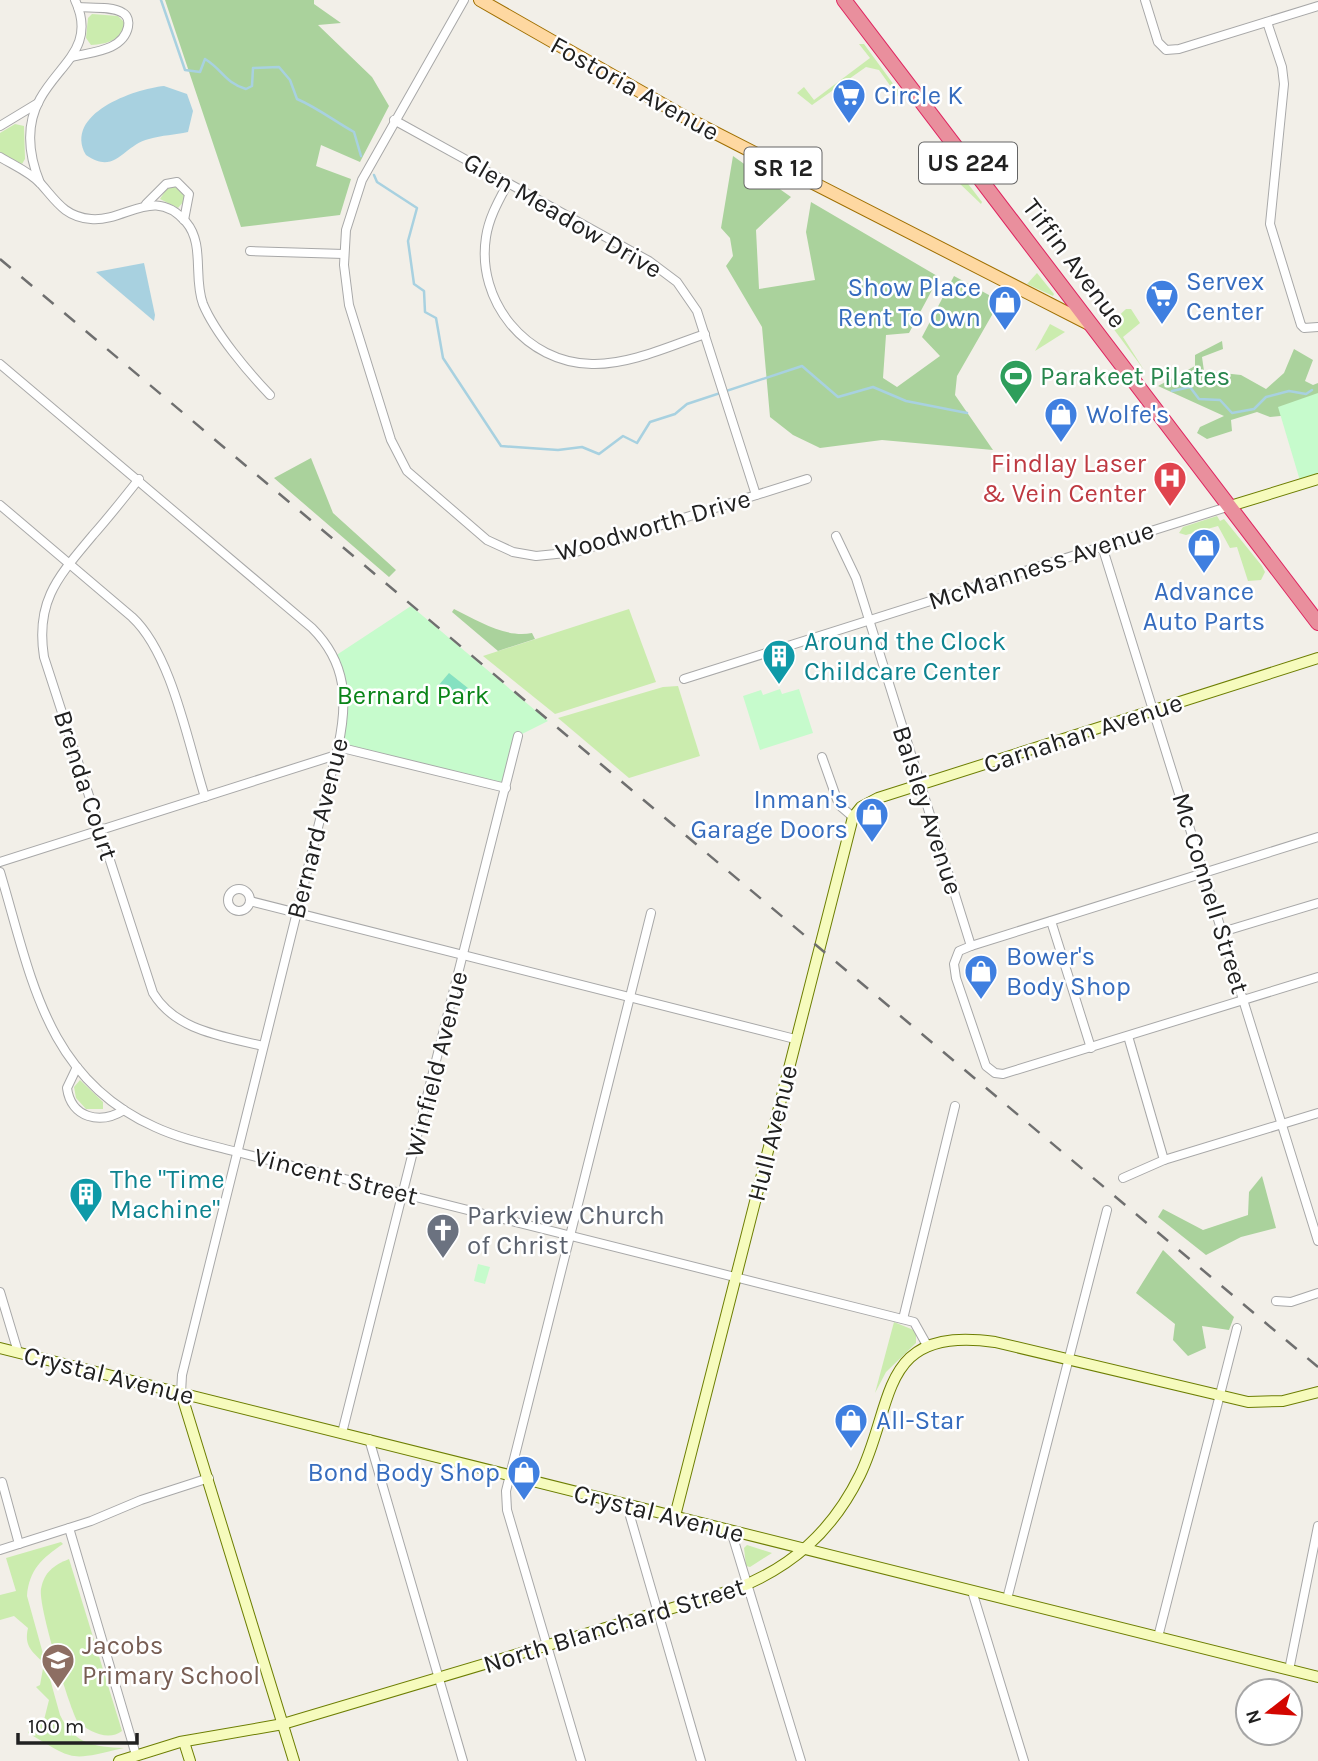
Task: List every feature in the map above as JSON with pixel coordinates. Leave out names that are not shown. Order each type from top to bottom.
[{"type":"highway","name":"Tiffin Avenue","points":[[844,0],[1227,507],[1318,623]]},
{"type":"main road","name":"Fostoria Avenue","points":[[480,0],[692,121],[1091,325]]},
{"type":"street","name":"Woodworth Drive","points":[[464,0],[394,120],[357,190],[348,218],[344,254],[349,305],[391,440],[401,461],[423,488],[492,543],[525,555],[565,555],[807,479]]},
{"type":"street","points":[[1145,0],[1161,48],[1179,49],[1318,6]]},
{"type":"street","points":[[0,125],[37,103],[72,57],[81,37],[77,3],[119,11],[126,15],[129,23],[126,34],[113,47],[72,57]]},
{"type":"street","points":[[1267,22],[1282,67],[1284,85],[1269,224],[1301,325],[1304,328],[1318,327]]},
{"type":"street","points":[[37,103],[30,145],[40,183]]},
{"type":"street","name":"Glen Meadow Drive","points":[[394,120],[663,271],[691,300],[705,334],[756,495]]},
{"type":"street","points":[[0,157],[40,183],[59,206],[84,218],[103,219],[146,204],[166,184],[177,182],[189,194],[184,220]]},
{"type":"street","points":[[508,183],[488,225],[484,259],[496,304],[525,340],[555,357],[594,365],[617,362],[705,334]]},
{"type":"street","points":[[146,204],[168,209],[184,220],[195,241],[204,305],[270,395]]},
{"type":"street","points":[[250,251],[344,254]]},
{"type":"street","name":"Bernard Avenue","points":[[0,364],[139,479],[325,641],[339,667],[345,695],[344,718],[337,751],[262,1046],[182,1375],[181,1392]]},
{"type":"street","name":"Brenda Court","points":[[139,479],[55,582],[47,601],[42,629],[43,648],[100,831],[157,999],[170,1013],[192,1026],[262,1046]]},
{"type":"street","name":"McManness Avenue","points":[[684,679],[1318,479]]},
{"type":"street","points":[[0,505],[132,617],[150,637],[163,665],[205,797]]},
{"type":"street","name":"Balsley Avenue","points":[[836,536],[856,578],[971,946]]},
{"type":"street","name":"Mc Connell Street","points":[[1102,546],[1318,1241]]},
{"type":"street","name":"Carnahan Avenue","points":[[853,817],[868,802],[1318,658]]},
{"type":"street","name":"Winfield Avenue","points":[[342,1433],[518,736]]},
{"type":"street","points":[[0,862],[205,797],[337,751],[506,788]]},
{"type":"street","points":[[822,757],[839,805],[853,817]]},
{"type":"street","name":"Hull Avenue","points":[[675,1516],[853,817]]},
{"type":"street","points":[[1318,837],[971,946],[959,951],[955,970],[979,1049],[986,1066],[995,1073],[1016,1071],[1318,977]]},
{"type":"street","name":"Vincent Street","points":[[0,872],[41,1007],[54,1036],[77,1067],[124,1110],[169,1133],[903,1320]]},
{"type":"street","points":[[250,901],[795,1039]]},
{"type":"street","points":[[1222,932],[1318,903]]},
{"type":"street","points":[[581,1761],[507,1510],[509,1475],[652,913]]},
{"type":"street","points":[[1051,921],[1091,1048]]},
{"type":"street","points":[[1128,1036],[1164,1160]]},
{"type":"street","points":[[77,1067],[67,1088],[77,1110],[88,1116],[102,1118],[124,1110]]},
{"type":"street","points":[[928,1347],[918,1326],[903,1320],[955,1106]]},
{"type":"street","points":[[1123,1178],[1164,1160],[1318,1113]]},
{"type":"street","points":[[1007,1599],[1107,1210]]},
{"type":"street","points":[[0,1292],[18,1352]]},
{"type":"street","points":[[1276,1301],[1291,1302],[1318,1293]]},
{"type":"street","points":[[1158,1637],[1237,1328]]},
{"type":"street","name":"North Blanchard Street","points":[[119,1761],[184,1742],[283,1724],[748,1584],[806,1550],[840,1508],[861,1473],[891,1383],[905,1364],[928,1347],[947,1340],[971,1338],[1220,1397],[1265,1402],[1318,1392]]},
{"type":"street","name":"Crystal Avenue","points":[[0,1348],[1318,1677]]},
{"type":"street","points":[[181,1392],[294,1761]]},
{"type":"street","points":[[369,1439],[463,1761]]},
{"type":"street","points":[[0,1550],[209,1478]]},
{"type":"street","points":[[2,1482],[19,1544]]},
{"type":"street","points":[[631,1505],[630,1516],[701,1761]]},
{"type":"street","points":[[1289,1670],[1318,1526]]},
{"type":"street","points":[[69,1528],[136,1755]]},
{"type":"street","points":[[731,1531],[801,1761]]},
{"type":"street","points":[[972,1591],[1024,1761]]},
{"type":"street","points":[[184,1742],[190,1761]]},
{"type":"green space","points":[[165,0],[314,0],[314,4],[341,23],[318,25],[372,77],[389,106],[360,162],[321,145],[316,166],[351,179],[340,215],[241,227]]},
{"type":"green space","points":[[92,14],[118,16],[125,23],[123,29],[117,37],[108,42],[91,45],[86,38],[88,18]]},
{"type":"green space","points":[[859,44],[864,44],[905,100],[901,101],[879,70],[866,67],[812,105],[797,93],[804,87],[814,100],[870,58]]},
{"type":"green space","points":[[15,124],[24,126],[25,159],[22,164],[0,153],[0,133]]},
{"type":"green space","points":[[733,156],[791,197],[756,230],[759,289],[815,280],[806,232],[811,202],[939,277],[909,333],[886,335],[883,378],[897,387],[940,356],[922,337],[954,276],[1000,301],[957,376],[955,395],[993,450],[882,440],[820,448],[793,435],[770,417],[762,327],[726,266],[733,256],[730,238],[721,228]]},
{"type":"green space","points":[[962,176],[982,202],[981,204],[957,181]]},
{"type":"green space","points":[[174,186],[184,194],[185,200],[178,208],[160,199],[167,188]]},
{"type":"green space","points":[[1037,273],[1054,294],[1053,296],[1027,284]]},
{"type":"green space","points":[[1126,309],[1131,309],[1140,323],[1123,337],[1144,370],[1110,324]]},
{"type":"green space","points":[[1050,324],[1065,332],[1035,351]]},
{"type":"green space","points":[[1222,341],[1223,349],[1202,357],[1204,371],[1241,375],[1266,389],[1284,373],[1294,349],[1313,360],[1305,381],[1313,385],[1318,383],[1318,398],[1301,414],[1270,417],[1257,412],[1231,420],[1232,431],[1207,439],[1197,433],[1200,427],[1224,416],[1158,386],[1195,366],[1195,355]]},
{"type":"green space","points":[[1318,393],[1318,479],[1301,484],[1278,407]]},
{"type":"green space","points":[[311,458],[333,513],[396,570],[389,577],[274,478]]},
{"type":"green space","points":[[1217,516],[1220,521],[1224,519],[1262,566],[1265,572],[1261,580],[1248,581],[1237,547],[1230,548],[1218,526],[1186,535],[1179,533],[1183,527]]},
{"type":"green space","name":"Bernard Park","points":[[411,606],[548,721],[518,736],[506,788],[338,747],[344,718],[335,656]]},
{"type":"green space","points":[[454,609],[502,631],[532,633],[535,639],[498,651],[452,612]]},
{"type":"green space","points":[[629,609],[656,682],[555,714],[483,656]]},
{"type":"green space","points":[[449,673],[473,692],[462,706],[438,686]]},
{"type":"green space","points":[[678,686],[700,756],[629,778],[558,718],[663,687]]},
{"type":"green space","points":[[780,689],[782,694],[799,689],[813,733],[760,750],[743,696],[761,690],[763,695]]},
{"type":"green space","points":[[80,1080],[103,1102],[103,1109],[86,1109],[76,1098],[74,1087]]},
{"type":"green space","points":[[1262,1176],[1276,1228],[1241,1237],[1206,1255],[1158,1217],[1163,1209],[1203,1230],[1248,1215],[1249,1192]]},
{"type":"green space","points":[[1163,1250],[1234,1317],[1229,1330],[1202,1326],[1206,1348],[1188,1356],[1173,1340],[1175,1324],[1136,1293]]},
{"type":"green space","points":[[478,1264],[490,1267],[485,1284],[474,1281]]},
{"type":"green space","points":[[894,1322],[916,1331],[916,1343],[886,1372],[875,1393]]},
{"type":"green space","points":[[61,1542],[63,1544],[49,1554],[34,1572],[27,1596],[60,1715],[78,1738],[94,1745],[124,1748],[73,1756],[28,1733],[31,1725],[44,1720],[49,1700],[36,1687],[40,1685],[44,1663],[30,1647],[27,1639],[28,1628],[14,1616],[0,1620],[0,1595],[16,1591],[6,1558]]},
{"type":"green space","points":[[747,1545],[772,1553],[750,1567],[746,1566],[744,1548]]},
{"type":"green space","points":[[69,1559],[122,1731],[116,1734],[98,1734],[77,1721],[49,1633],[41,1599],[42,1583],[51,1570]]},
{"type":"water","points":[[164,86],[187,94],[193,111],[188,132],[140,142],[112,161],[96,161],[86,155],[82,140],[84,127],[93,116],[120,98]]},
{"type":"water","points":[[144,263],[155,315],[154,321],[96,272]]},
{"type":"waterway","points":[[161,0],[185,70],[200,72],[205,59],[233,83],[246,89],[252,86],[253,68],[279,67],[290,80],[297,99],[354,132],[361,156]]},
{"type":"waterway","points":[[374,175],[377,182],[417,208],[408,241],[414,284],[424,291],[425,312],[436,318],[443,358],[501,446],[558,450],[582,447],[599,454],[623,436],[637,443],[650,422],[675,414],[687,404],[802,366],[838,397],[873,387],[906,401],[967,413]]},
{"type":"waterway","points":[[1172,391],[1190,387],[1199,399],[1220,400],[1232,413],[1254,409],[1266,397],[1289,391],[1306,394],[1312,390]]},
{"type":"railway","points":[[0,259],[1318,1367]]},
{"type":"place","name":"Circle K","points":[[849,125]]},
{"type":"place","name":"Servex Center","points":[[1162,326]]},
{"type":"place","name":"Show Place Rent To Own","points":[[1005,332]]},
{"type":"place","name":"Parakeet Pilates","points":[[1016,406]]},
{"type":"place","name":"Wolfe's","points":[[1061,444]]},
{"type":"place","name":"Findlay Laser & Vein Center","points":[[1170,508]]},
{"type":"place","name":"Advance Auto Parts","points":[[1204,575]]},
{"type":"place","name":"Around the Clock Childcare Center","points":[[779,686]]},
{"type":"place","name":"Inman's Garage Doors","points":[[872,844]]},
{"type":"place","name":"Bower's Body Shop","points":[[981,1001]]},
{"type":"place","name":"The \"Time Machine\"","points":[[86,1224]]},
{"type":"place","name":"Parkview Church of Christ","points":[[443,1260]]},
{"type":"place","name":"All-Star","points":[[851,1450]]},
{"type":"place","name":"Bond Body Shop","points":[[524,1502]]},
{"type":"place","name":"Jacobs Primary School","points":[[58,1690]]}]
